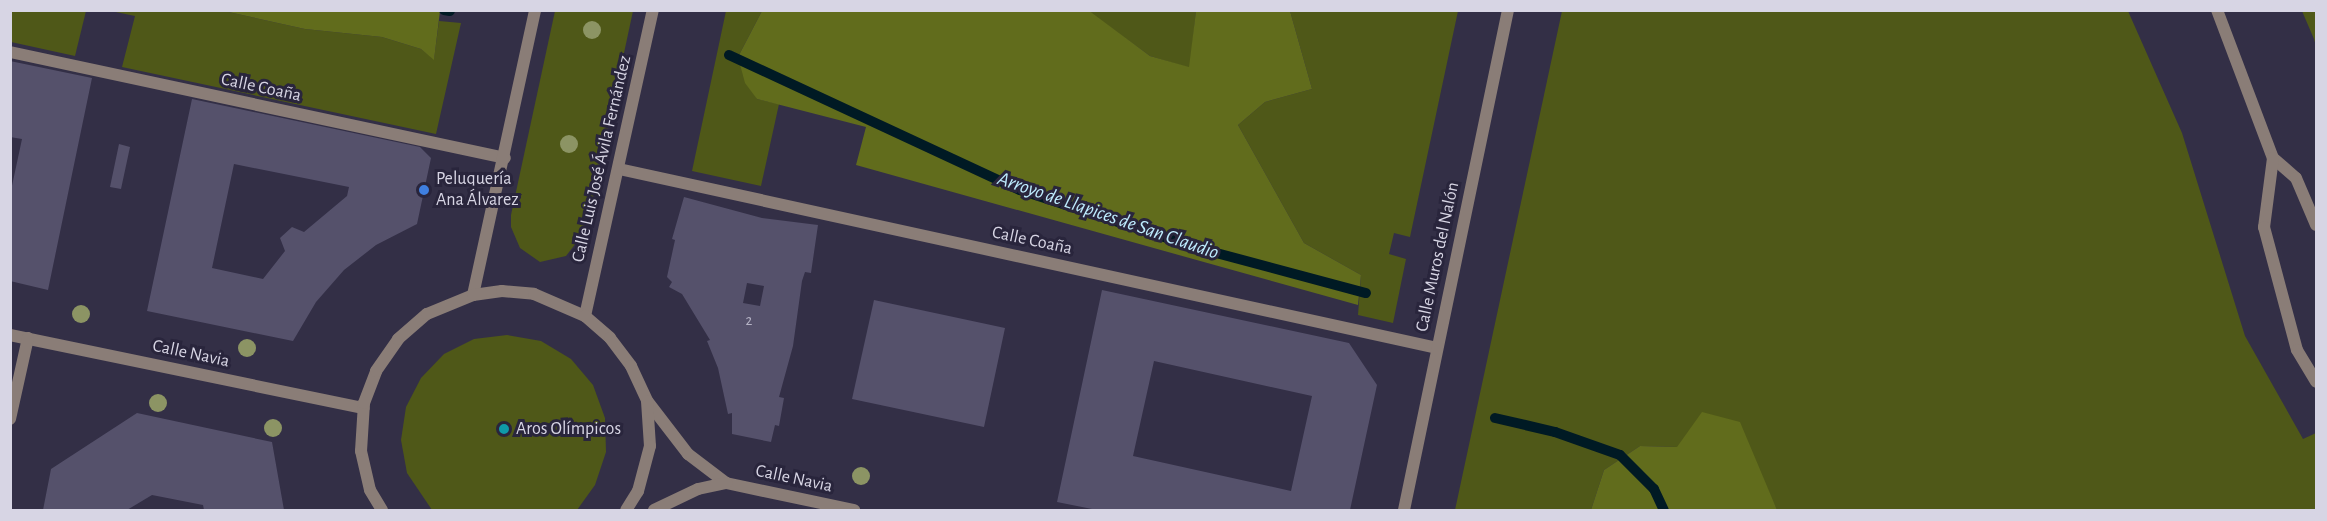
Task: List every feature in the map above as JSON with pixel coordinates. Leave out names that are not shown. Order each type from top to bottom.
[{"type":"street","points":[[473,295],[536,10]]},
{"type":"street","name":"Calle Luis José Ávila Fernández","points":[[585,316],[653,10]]},
{"type":"street","name":"Calle Muros del Nalón","points":[[1404,510],[1508,10]]},
{"type":"street","points":[[2217,10],[2273,158],[2264,227],[2297,350],[2316,382]]},
{"type":"street","name":"Calle Coaña","points":[[10,52],[505,158]]},
{"type":"street","points":[[2273,158],[2296,178],[2316,225]]},
{"type":"street","name":"Calle Coaña","points":[[619,169],[1437,348]]},
{"type":"street","points":[[381,510],[370,490],[361,450],[364,408],[376,371],[398,339],[427,314],[473,295],[502,291],[534,294],[585,316],[610,338],[631,366],[647,401],[650,446],[638,491],[626,510]]},
{"type":"street","name":"Calle Navia","points":[[10,335],[364,408]]},
{"type":"street","points":[[10,419],[28,339]]},
{"type":"street","name":"Calle Navia","points":[[647,401],[688,454],[726,483]]},
{"type":"street","name":"Calle Navia","points":[[654,510],[698,489],[726,483],[855,510]]},
{"type":"green space","points":[[11,10],[86,11],[75,56],[11,42]]},
{"type":"green space","points":[[1088,10],[1150,56],[1189,67],[1196,11],[1290,11],[1312,89],[1265,102],[1238,125],[1304,243],[1361,275],[1358,305],[856,165],[866,127],[757,99],[745,83],[738,57],[762,11]]},
{"type":"green space","points":[[111,11],[224,11],[305,29],[382,37],[421,49],[434,59],[439,21],[461,23],[436,134],[122,67],[135,16]]},
{"type":"green space","points":[[224,11],[440,11],[434,60],[421,49],[382,37],[305,29]]},
{"type":"green space","points":[[555,11],[633,11],[586,230],[566,256],[540,262],[520,248],[511,227],[511,215]]},
{"type":"green space","points":[[726,11],[762,11],[738,57],[757,99],[779,104],[761,186],[692,171]]},
{"type":"green space","points":[[1088,11],[1196,11],[1190,68],[1150,56]]},
{"type":"green space","points":[[1290,11],[1458,11],[1410,237],[1394,233],[1389,254],[1406,259],[1393,323],[1358,315],[1361,275],[1304,243],[1238,125],[1265,102],[1312,89]]},
{"type":"green space","points":[[1562,11],[2128,11],[2182,133],[2245,336],[2303,439],[2316,433],[2316,510],[1777,510],[1761,478],[1677,447],[1640,446],[1604,470],[1591,510],[1455,510]]},
{"type":"green space","points":[[2302,11],[2316,11],[2316,46],[2314,39]]},
{"type":"green space","points":[[507,335],[541,341],[571,359],[593,385],[605,418],[606,452],[595,485],[577,510],[432,510],[407,473],[401,440],[406,407],[421,378],[444,354],[474,339]]},
{"type":"green space","points":[[1702,412],[1740,422],[1777,510],[1591,510],[1604,470],[1640,446],[1677,447]]},
{"type":"building","points":[[10,61],[92,78],[48,290],[10,281],[10,195],[22,139],[10,137]]},
{"type":"building","points":[[192,99],[420,147],[431,158],[417,224],[376,245],[344,270],[316,302],[293,341],[147,311]],"holes":[[[234,164],[349,187],[347,196],[304,232],[292,227],[280,238],[285,251],[263,279],[212,268]]]},
{"type":"building","points":[[119,144],[130,147],[121,189],[110,187]]},
{"type":"building","points":[[684,197],[762,218],[818,225],[811,273],[805,272],[802,281],[793,346],[779,397],[784,398],[779,426],[775,425],[771,442],[732,434],[732,413],[728,414],[718,368],[707,341],[710,340],[682,294],[669,287],[672,282],[667,277],[675,240],[672,239]],"holes":[[[747,283],[764,286],[760,306],[743,303]]]},
{"type":"building","points":[[1102,290],[1349,343],[1377,385],[1350,510],[1097,510],[1057,502]],"holes":[[[1154,361],[1312,396],[1291,491],[1133,456]]]},
{"type":"building","points":[[874,300],[1005,328],[984,427],[852,399]]},
{"type":"building","points":[[137,413],[272,442],[284,510],[204,510],[203,505],[152,495],[127,510],[43,510],[51,469]]},
{"type":"waterway","name":"Arroyo de Llapices de San Claudio","points":[[444,10],[450,11]]},
{"type":"waterway","name":"Arroyo de Llapices de San Claudio","points":[[729,55],[1020,190],[1194,247],[1366,293]]},
{"type":"waterway","name":"Arroyo de Llapices de San Claudio","points":[[1495,418],[1555,432],[1620,455],[1654,489],[1664,510]]},
{"type":"place","name":"Peluquería Ana Álvarez","points":[[424,190]]},
{"type":"place","name":"Aros Olímpicos","points":[[504,429]]}]
